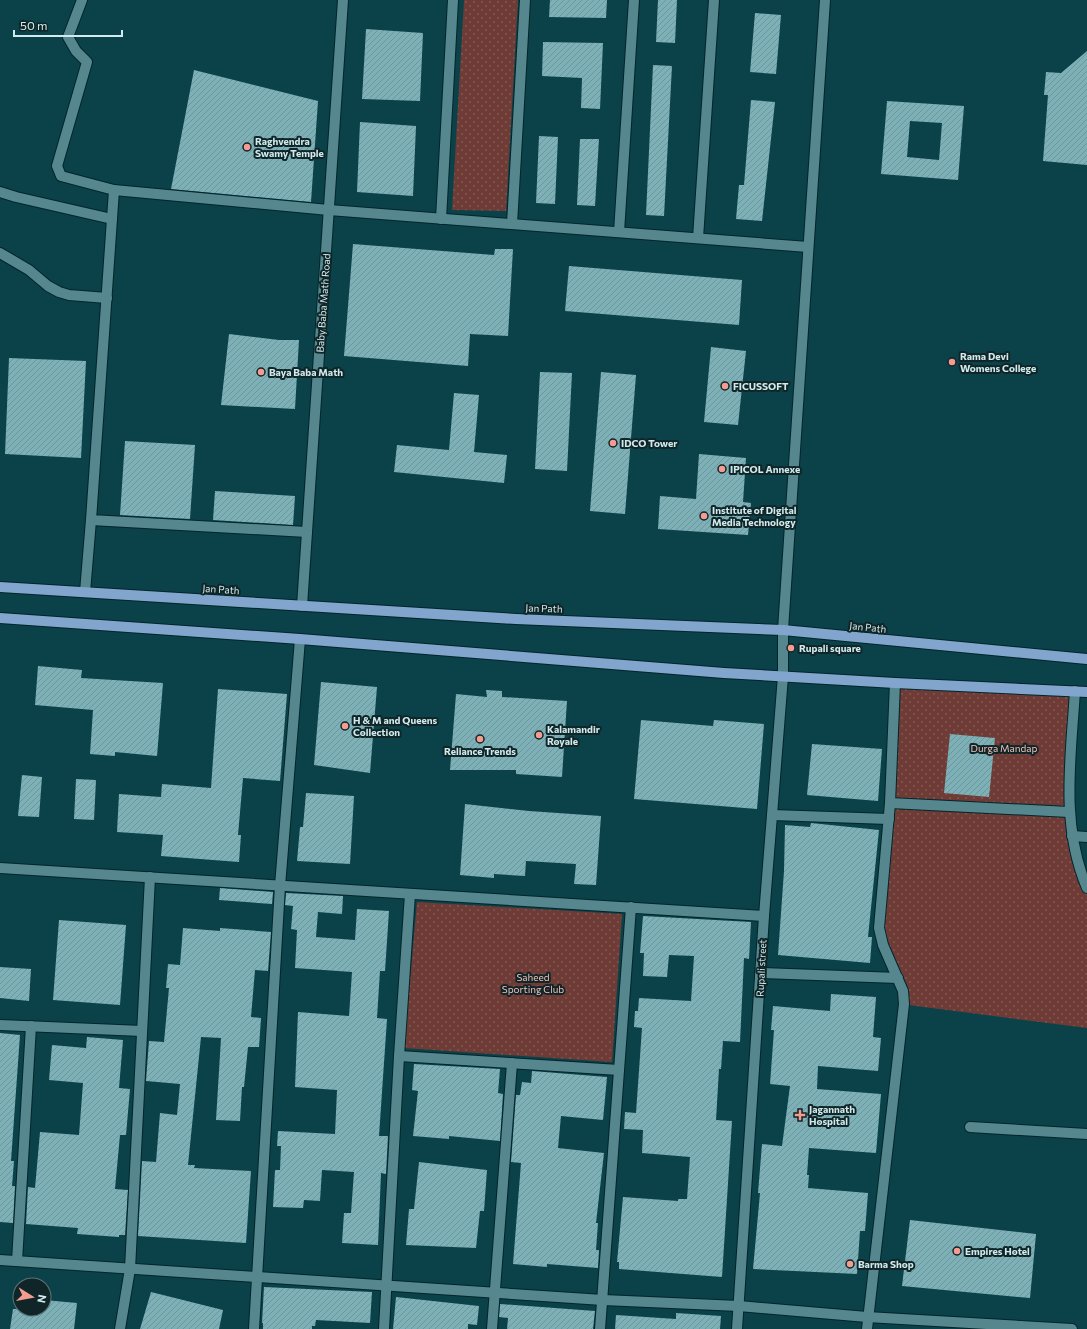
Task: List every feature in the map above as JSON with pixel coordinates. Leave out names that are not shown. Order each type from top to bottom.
[{"type":"main road","name":"Jan Path","points":[[0,587],[516,619],[783,630],[1087,659]]},
{"type":"main road","points":[[0,618],[300,639],[783,676],[1087,692]]},
{"type":"street","points":[[82,0],[68,37],[76,51],[87,62],[57,166],[62,176],[114,190],[330,210],[808,247]]},
{"type":"street","name":"Baby Baba Math Road","points":[[302,606],[330,210],[343,0]]},
{"type":"street","points":[[441,219],[453,0]]},
{"type":"street","points":[[512,224],[525,0]]},
{"type":"street","points":[[619,232],[634,0]]},
{"type":"street","points":[[698,238],[714,0]]},
{"type":"street","name":"Rupali street","points":[[737,1329],[764,916],[783,676],[783,630],[825,0]]},
{"type":"street","points":[[85,592],[114,190]]},
{"type":"street","points":[[0,192],[112,219]]},
{"type":"street","points":[[0,253],[29,270],[48,286],[59,292],[69,295],[107,298]]},
{"type":"street","points":[[91,520],[307,532]]},
{"type":"street","points":[[254,1329],[280,886],[300,639]]},
{"type":"street","points":[[867,1329],[867,1317],[903,1020],[903,998],[898,978],[891,966],[883,945],[879,928],[890,802],[895,683]]},
{"type":"street","points":[[1075,691],[1069,812],[1072,836],[1079,868],[1087,888]]},
{"type":"street","points":[[890,802],[1069,812]]},
{"type":"street","points":[[772,815],[888,820]]},
{"type":"street","points":[[1072,836],[1087,837]]},
{"type":"street","points":[[0,868],[764,916]]},
{"type":"street","points":[[120,1329],[130,1269],[150,877]]},
{"type":"street","points":[[384,1329],[399,1056],[410,894]]},
{"type":"street","points":[[600,1329],[631,907]]},
{"type":"street","points":[[760,973],[898,978]]},
{"type":"street","points":[[0,1025],[142,1031]]},
{"type":"street","points":[[17,1261],[31,1026]]},
{"type":"street","points":[[399,1056],[619,1070]]},
{"type":"street","points":[[492,1329],[512,1063]]},
{"type":"street","points":[[970,1127],[1087,1134]]},
{"type":"street","points":[[0,1260],[603,1300],[739,1306],[1001,1327],[1072,1329]]},
{"type":"green space","points":[[464,0],[518,0],[506,211],[452,210]]},
{"type":"green space","name":"Durga Mandap","points":[[897,685],[1072,693],[1067,810],[892,801]]},
{"type":"green space","points":[[894,807],[1067,814],[1087,892],[1087,1028],[908,1005],[883,929]]},
{"type":"green space","name":"Saheed Sporting Club","points":[[417,902],[622,914],[612,1062],[404,1048]]},
{"type":"building","points":[[550,0],[607,0],[606,18],[549,17]]},
{"type":"building","points":[[658,0],[677,0],[675,43],[656,42]]},
{"type":"building","points":[[755,13],[781,15],[776,74],[750,72]]},
{"type":"building","points":[[366,29],[423,33],[420,101],[362,99]]},
{"type":"building","points":[[543,42],[603,43],[600,109],[581,108],[582,78],[542,76]]},
{"type":"building","points":[[1087,51],[1087,165],[1043,161],[1048,95],[1044,95],[1046,72],[1061,73]]},
{"type":"building","points":[[653,65],[672,66],[664,216],[646,215]]},
{"type":"building","name":"Raghvendra Swamy Temple","points":[[194,70],[318,101],[311,202],[171,189]]},
{"type":"building","points":[[751,100],[775,102],[762,221],[736,219],[739,185],[744,185]]},
{"type":"building","points":[[887,101],[964,106],[958,180],[881,174]],"holes":[[[910,121],[942,123],[939,160],[907,157]]]},
{"type":"building","points":[[360,122],[416,126],[413,196],[357,192]]},
{"type":"building","points":[[539,136],[558,137],[555,204],[536,203]]},
{"type":"building","points":[[580,139],[599,139],[595,206],[577,205]]},
{"type":"building","points":[[353,244],[494,255],[495,249],[513,249],[508,336],[470,334],[468,366],[344,356]]},
{"type":"building","points":[[569,266],[742,280],[739,325],[565,311]]},
{"type":"building","name":"Baya Baba Math","points":[[229,334],[279,340],[299,340],[295,409],[221,405]]},
{"type":"building","name":"FICUSSOFT","points":[[711,347],[746,351],[738,425],[704,422]]},
{"type":"building","points":[[9,358],[86,361],[81,458],[5,454]]},
{"type":"building","points":[[540,372],[572,373],[567,471],[535,469]]},
{"type":"building","name":"IDCO Tower","points":[[601,372],[636,375],[625,514],[590,511]]},
{"type":"building","points":[[454,393],[479,395],[474,452],[507,455],[504,483],[394,472],[397,445],[449,450]]},
{"type":"building","points":[[125,441],[195,445],[190,519],[120,515]]},
{"type":"building","points":[[699,454],[746,458],[743,502],[751,503],[748,535],[658,529],[660,496],[696,499]]},
{"type":"building","points":[[215,491],[295,496],[293,525],[213,520]]},
{"type":"building","points":[[38,666],[82,670],[81,678],[163,683],[157,756],[115,752],[115,756],[90,754],[93,710],[35,705]]},
{"type":"building","name":"H & M and Queens Collection","points":[[321,682],[377,687],[370,773],[314,765]]},
{"type":"building","points":[[218,689],[287,694],[280,781],[243,778],[238,835],[241,835],[239,862],[161,856],[163,835],[117,832],[119,794],[161,797],[162,784],[211,788]]},
{"type":"building","points":[[486,690],[502,691],[502,697],[567,701],[562,777],[516,774],[516,770],[450,770],[456,694],[487,697]]},
{"type":"building","points":[[641,720],[713,726],[714,720],[764,724],[757,809],[634,799]]},
{"type":"building","points":[[950,734],[995,738],[989,797],[944,793]]},
{"type":"building","points":[[812,744],[882,749],[878,801],[807,795]]},
{"type":"building","points":[[22,775],[42,777],[39,817],[18,816]]},
{"type":"building","points":[[76,779],[96,780],[94,820],[74,819]]},
{"type":"building","points":[[306,793],[354,796],[350,864],[297,861],[300,827],[303,827]]},
{"type":"building","points":[[465,804],[529,811],[601,816],[596,885],[574,884],[576,864],[526,861],[525,876],[494,874],[494,878],[460,875]]},
{"type":"building","points":[[811,823],[879,830],[868,937],[872,937],[870,963],[778,955],[784,871],[785,825],[810,827]]},
{"type":"building","points":[[220,888],[273,892],[272,904],[219,900]]},
{"type":"building","points":[[286,893],[343,896],[342,914],[318,912],[316,937],[355,940],[357,909],[389,911],[385,971],[380,971],[377,1018],[387,1019],[379,1136],[388,1136],[386,1174],[381,1173],[378,1245],[342,1243],[344,1213],[351,1213],[354,1172],[322,1170],[320,1201],[304,1200],[303,1208],[273,1207],[275,1170],[280,1170],[281,1146],[277,1146],[278,1131],[335,1134],[337,1090],[295,1087],[298,1012],[349,1016],[352,972],[295,968],[297,930],[291,929],[293,906],[285,905]]},
{"type":"building","points":[[643,916],[751,922],[749,959],[744,958],[740,1042],[723,1041],[721,1069],[719,1069],[716,1120],[732,1121],[722,1277],[619,1269],[619,1262],[617,1262],[623,1197],[678,1201],[678,1199],[687,1199],[690,1157],[642,1153],[643,1130],[624,1129],[625,1112],[636,1113],[642,1028],[634,1027],[635,1011],[638,1011],[639,998],[691,1001],[694,956],[669,955],[667,977],[643,976],[644,953],[640,953]]},
{"type":"building","points":[[59,920],[126,925],[120,1005],[53,1000]]},
{"type":"building","points":[[183,928],[220,931],[220,928],[271,932],[268,971],[255,970],[251,1017],[261,1018],[259,1047],[248,1047],[244,1087],[242,1087],[240,1121],[216,1120],[221,1038],[201,1037],[188,1165],[195,1165],[194,1168],[251,1171],[246,1243],[138,1236],[142,1161],[156,1162],[160,1113],[177,1115],[180,1084],[146,1081],[149,1041],[164,1042],[169,988],[166,988],[168,964],[180,965]]},
{"type":"building","points":[[0,967],[31,969],[29,1001],[0,998]]},
{"type":"building","points":[[831,994],[876,997],[873,1037],[881,1038],[878,1071],[818,1066],[817,1089],[881,1094],[876,1153],[809,1148],[807,1175],[809,1175],[808,1188],[868,1193],[865,1231],[860,1231],[857,1274],[753,1269],[760,1193],[758,1193],[762,1144],[782,1146],[790,1086],[770,1084],[774,1030],[771,1030],[773,1006],[830,1011]]},
{"type":"building","points":[[0,1033],[20,1035],[11,1161],[14,1161],[12,1186],[15,1186],[13,1223],[0,1222]]},
{"type":"building","points":[[87,1037],[123,1040],[119,1088],[130,1089],[126,1135],[120,1135],[115,1189],[128,1190],[125,1235],[119,1235],[119,1237],[77,1234],[78,1228],[26,1224],[28,1187],[35,1188],[40,1132],[79,1135],[83,1083],[49,1080],[52,1045],[86,1048]]},
{"type":"building","points":[[414,1064],[500,1069],[498,1093],[503,1094],[500,1141],[449,1136],[449,1139],[413,1136],[418,1091],[412,1090]]},
{"type":"building","points":[[532,1071],[607,1077],[603,1120],[561,1116],[558,1148],[604,1153],[596,1223],[598,1223],[596,1250],[599,1250],[598,1268],[547,1264],[547,1267],[513,1264],[521,1163],[511,1162],[516,1095],[520,1095],[522,1082],[531,1083]]},
{"type":"building","points":[[419,1162],[487,1170],[484,1211],[480,1211],[476,1248],[406,1245],[409,1209],[414,1209]]},
{"type":"building","name":"Empires Hotel","points":[[910,1220],[1036,1234],[1030,1298],[902,1286]]},
{"type":"building","points":[[264,1287],[372,1292],[370,1323],[316,1320],[315,1326],[312,1326],[312,1329],[263,1329]]},
{"type":"building","points":[[151,1292],[223,1310],[219,1329],[140,1329]]},
{"type":"building","points":[[396,1297],[479,1306],[477,1325],[468,1324],[468,1329],[393,1329]]},
{"type":"building","points":[[52,1301],[77,1303],[74,1329],[10,1329],[12,1316],[12,1317],[52,1317]]},
{"type":"building","points":[[500,1304],[595,1311],[593,1329],[507,1329],[508,1318],[499,1317]]},
{"type":"building","points":[[676,1313],[721,1316],[720,1329],[615,1329],[616,1315],[676,1319]]},
{"type":"place","name":"Raghvendra Swamy Temple","points":[[247,147]]},
{"type":"place","name":"Rama Devi Womens College","points":[[952,362]]},
{"type":"place","name":"Baya Baba Math","points":[[261,372]]},
{"type":"place","name":"FICUSSOFT","points":[[725,386]]},
{"type":"place","name":"IDCO Tower","points":[[613,443]]},
{"type":"place","name":"IPICOL Annexe","points":[[722,469]]},
{"type":"place","name":"Institute of Digital Media Technology","points":[[704,516]]},
{"type":"place","name":"Rupali square","points":[[791,648]]},
{"type":"place","name":"H & M and Queens Collection","points":[[345,726]]},
{"type":"place","name":"Kalamandir Royale","points":[[539,735]]},
{"type":"place","name":"Reliance Trends","points":[[480,739]]},
{"type":"place","name":"Jagannath Hospital","points":[[800,1115]]},
{"type":"place","name":"Empires Hotel","points":[[957,1251]]},
{"type":"place","name":"Barma Shop","points":[[850,1264]]}]
